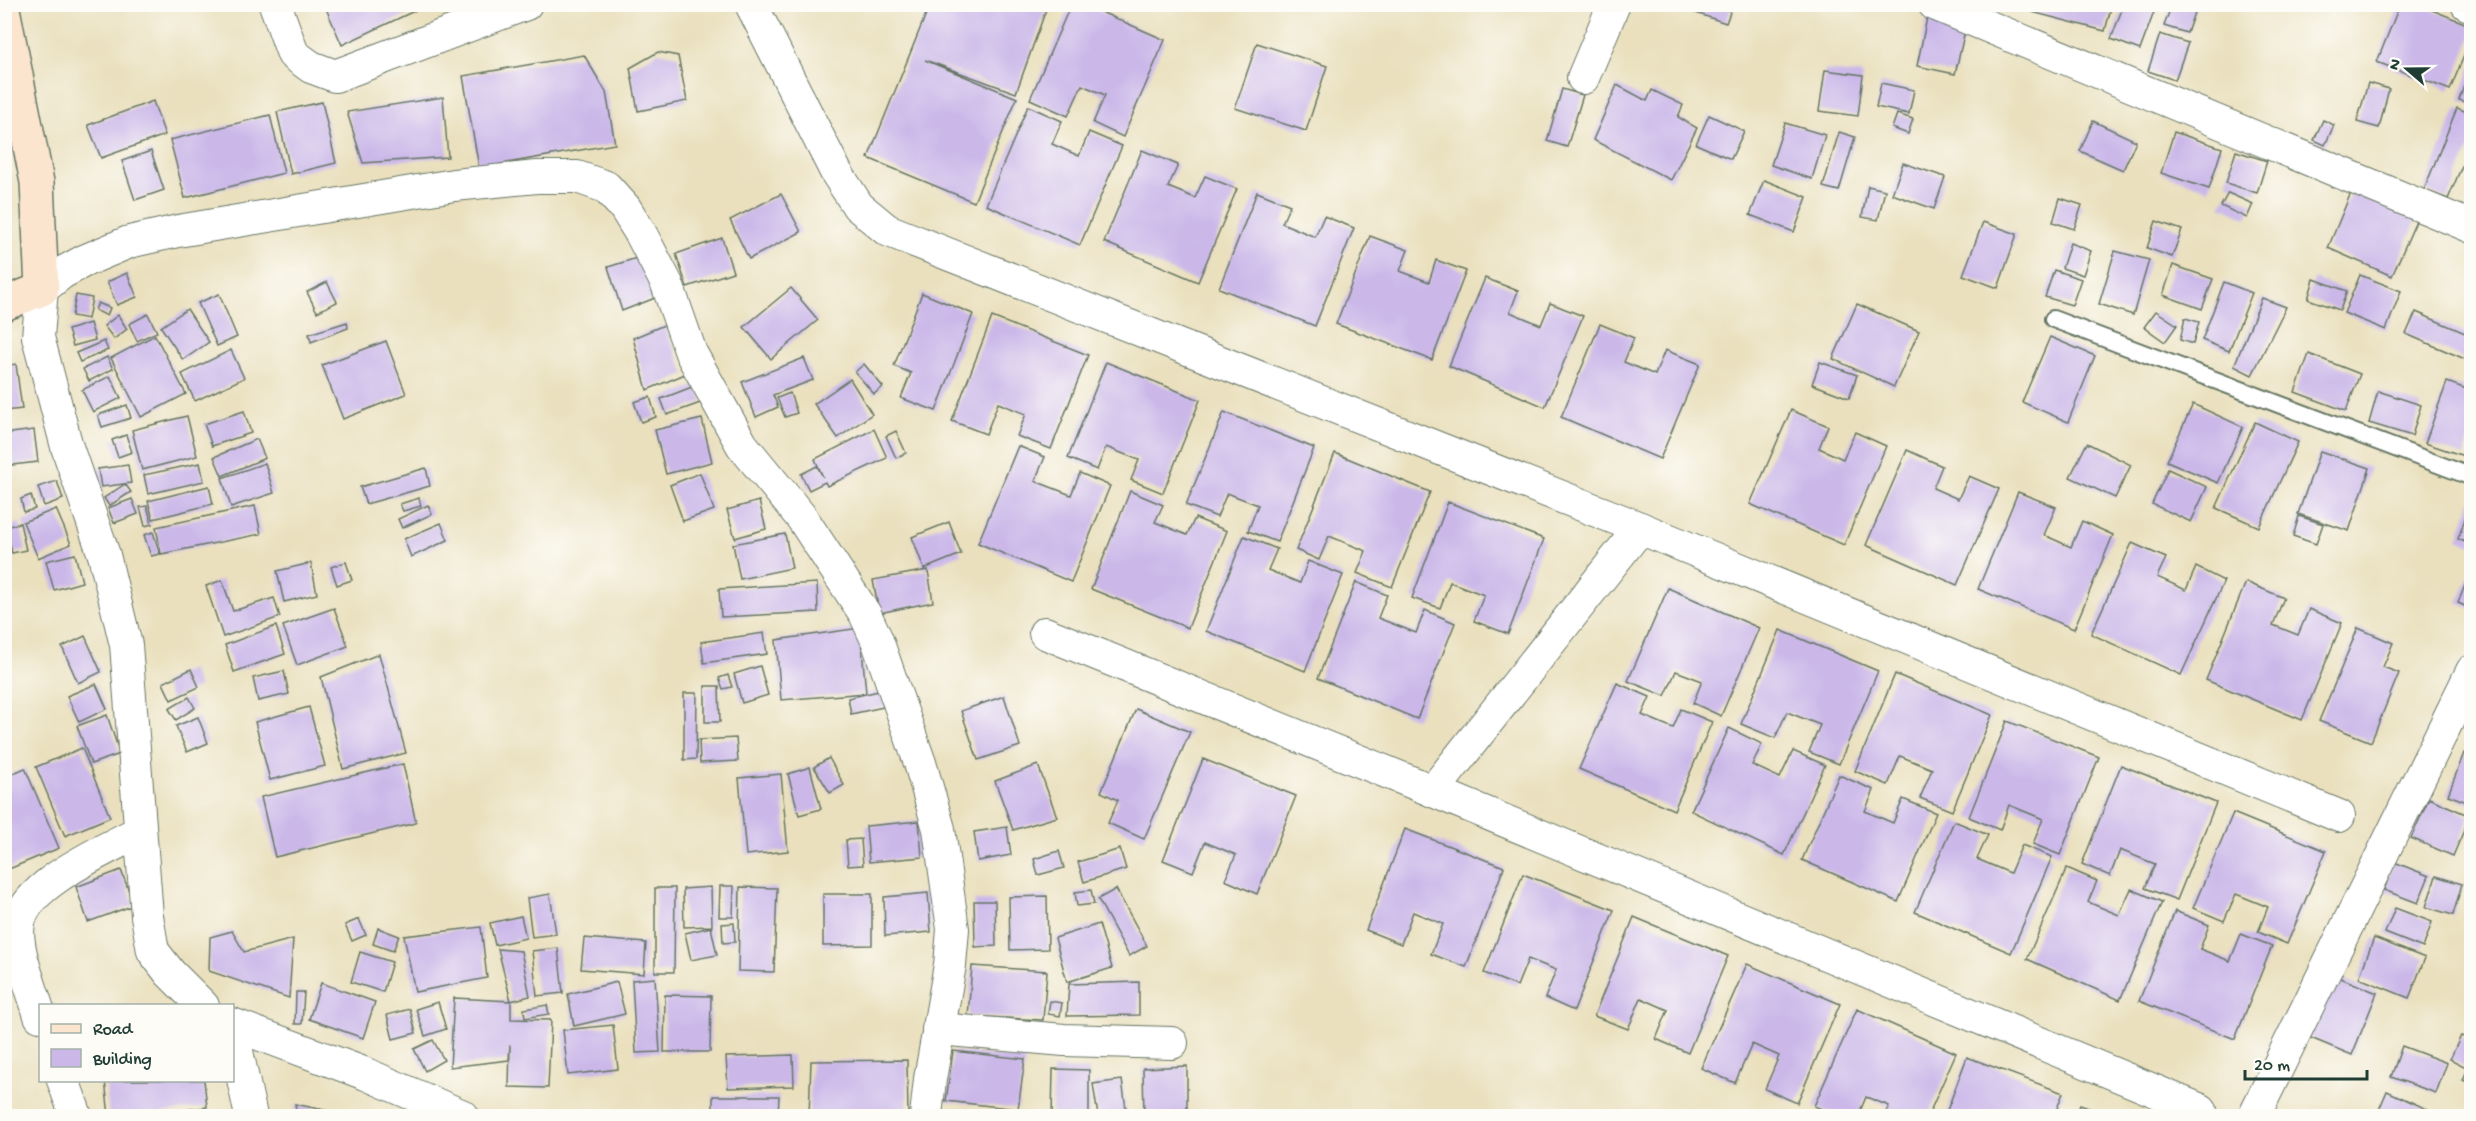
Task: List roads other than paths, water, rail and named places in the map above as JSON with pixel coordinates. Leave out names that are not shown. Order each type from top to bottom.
[{"type":"street","points":[[275,4],[293,54],[311,68],[335,76],[526,4]]},
{"type":"street","points":[[751,4],[836,172],[858,206],[887,230],[1640,528],[2339,816]]},
{"type":"street","points":[[1583,78],[1614,4]]},
{"type":"street","points":[[1934,4],[2472,227]]},
{"type":"street","points":[[2467,4],[2472,6]]},
{"type":"street","points":[[4,14],[37,182],[42,289],[38,337],[68,447],[104,555],[126,645],[147,916],[153,951],[177,980],[202,1004]]},
{"type":"street","points":[[4,304],[42,289],[62,273],[84,261],[129,242],[178,231],[454,185],[537,177],[577,177],[606,187],[625,208],[667,284],[691,353],[725,417],[742,445],[824,549],[855,596],[878,640],[920,763],[940,840],[953,929],[951,965],[938,1029],[926,1116]]},
{"type":"street","points":[[1433,791],[1640,528]]},
{"type":"street","points":[[1045,633],[1433,791],[2201,1110]]},
{"type":"street","points":[[2254,1116],[2472,671]]},
{"type":"street","points":[[39,1012],[20,945],[18,923],[26,903],[44,885],[140,831]]},
{"type":"street","points":[[234,1025],[366,1074],[463,1116]]},
{"type":"street","points":[[938,1029],[1064,1040],[1172,1043]]},
{"type":"street","points":[[234,1037],[251,1116]]},
{"type":"street","points":[[64,1082],[76,1116]]},
{"type":"lane","points":[[2053,319],[2472,477]]}]
